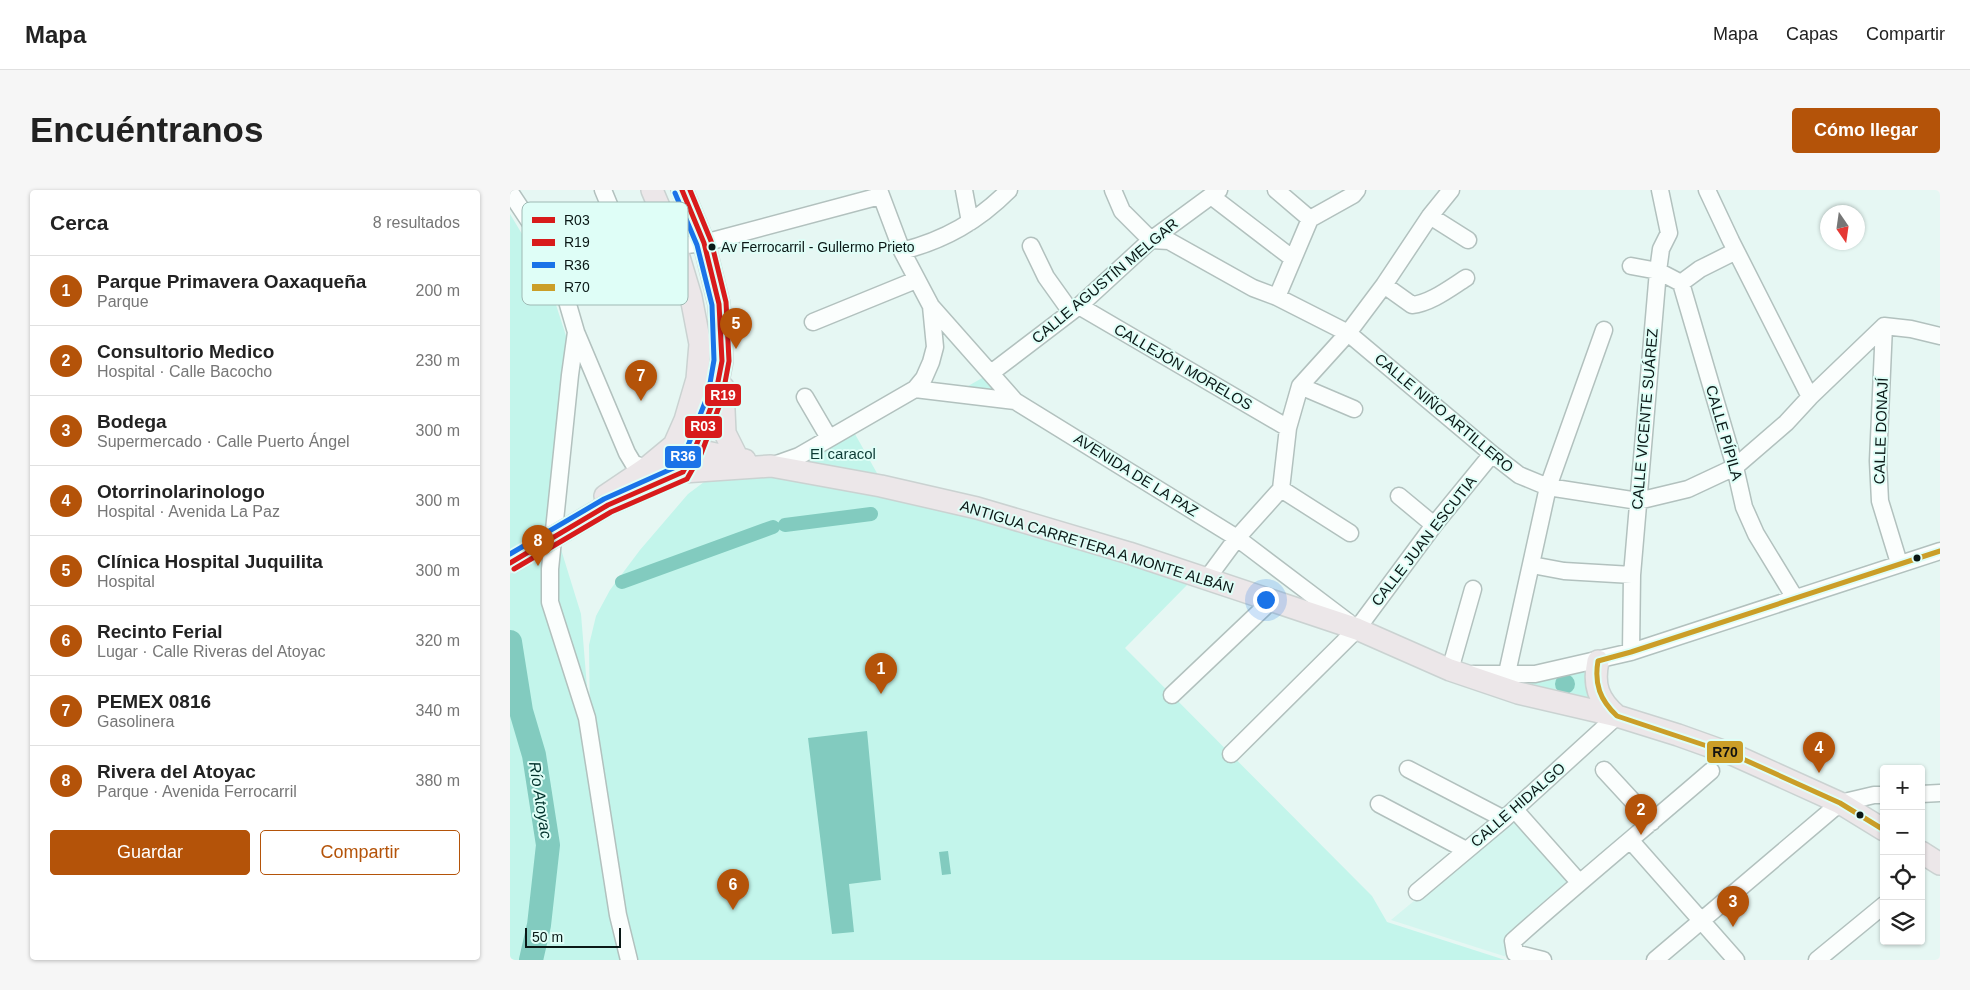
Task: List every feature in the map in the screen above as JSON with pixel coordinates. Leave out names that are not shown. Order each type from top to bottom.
[{"type":"main road","points":[[652,190],[657,202]]},
{"type":"main road","points":[[682,190],[687,202]]},
{"type":"main road","points":[[688,204],[704,243],[719,304],[726,433],[738,459]]},
{"type":"main road","points":[[510,563],[607,501],[674,445],[685,420],[697,379],[700,344],[688,287]]},
{"type":"main road","points":[[510,550],[607,501],[683,472],[694,451],[715,397],[722,361]]},
{"type":"main road","points":[[674,445],[694,451],[771,466]]},
{"type":"main road","name":"ANTIGUA CARRETERA A MONTE ALBÁN","points":[[645,469],[683,472],[771,466],[881,486],[977,508],[1129,553],[1206,580],[1357,628],[1457,672]]},
{"type":"main road","points":[[1598,661],[1595,676],[1597,690],[1607,708],[1617,716]]},
{"type":"main road","points":[[1457,672],[1518,693],[1617,716],[1734,755],[1840,803],[1880,828]]},
{"type":"main road","points":[[1925,855],[1940,864]]},
{"type":"street","points":[[603,190],[608,202]]},
{"type":"street","points":[[964,190],[970,222]]},
{"type":"street","points":[[902,251],[936,241],[970,222],[998,202],[1009,190]]},
{"type":"street","points":[[1113,190],[1122,211],[1151,240]]},
{"type":"street","points":[[1276,190],[1310,219]]},
{"type":"street","points":[[1277,297],[1310,219],[1353,195],[1357,190]]},
{"type":"street","points":[[1206,580],[1237,538],[1281,488],[1288,428],[1300,386],[1348,332],[1384,286],[1430,216],[1451,190]]},
{"type":"street","name":"CALLE VICENTE SUÁREZ","points":[[1632,652],[1632,575],[1658,271],[1661,249],[1669,233],[1660,190]]},
{"type":"street","points":[[1708,190],[1736,251],[1810,397]]},
{"type":"street","points":[[510,192],[522,210]]},
{"type":"street","points":[[688,245],[704,243],[879,193],[902,251],[931,306],[934,347],[931,362],[924,378],[915,389],[799,456],[771,466]]},
{"type":"street","points":[[1215,193],[1292,258]]},
{"type":"street","name":"CALLE AGUSTÍN MELGAR","points":[[991,373],[1075,309],[1151,240],[1215,193]]},
{"type":"street","points":[[1430,216],[1468,240]]},
{"type":"street","name":"CALLE NIÑO ARTILLERO","points":[[1151,240],[1169,241],[1253,288],[1277,297],[1348,332],[1519,475],[1548,487],[1638,501],[1688,489],[1735,467],[1786,423],[1810,397],[1884,326]]},
{"type":"street","points":[[1031,246],[1046,278],[1075,309]]},
{"type":"street","points":[[1631,266],[1658,271],[1680,283],[1700,269],[1736,251]]},
{"type":"street","points":[[1384,286],[1412,305],[1419,305],[1466,278]]},
{"type":"street","points":[[813,322],[916,280]]},
{"type":"street","name":"CALLE PÍPILA","points":[[1680,283],[1735,467],[1744,507],[1756,534],[1795,598]]},
{"type":"street","points":[[568,305],[576,332],[627,453],[633,463],[645,469]]},
{"type":"street","name":"AVENIDA DE LA PAZ","points":[[931,306],[1016,401],[1237,538],[1357,628]]},
{"type":"street","name":"CALLEJÓN MORELOS","points":[[1075,309],[1288,428]]},
{"type":"street","points":[[1884,326],[1911,329],[1940,336]]},
{"type":"street","name":"CALLE DONAJÍ","points":[[1884,326],[1878,462],[1880,501],[1899,563]]},
{"type":"street","points":[[1507,674],[1548,487],[1604,330]]},
{"type":"street","points":[[576,332],[550,568],[550,602],[587,718],[618,915],[630,960]]},
{"type":"street","points":[[1300,386],[1354,409]]},
{"type":"street","points":[[915,389],[1016,401]]},
{"type":"street","points":[[804,397],[829,438]]},
{"type":"street","name":"CALLE JUAN ESCUTIA","points":[[1231,754],[1357,628],[1434,525],[1492,454]]},
{"type":"street","points":[[1281,488],[1350,534]]},
{"type":"street","points":[[1399,496],[1434,525]]},
{"type":"street","name":"ANTIGUA CARRETERA A MONTE ALBÁN","points":[[1457,672],[1534,674],[1598,661],[1632,652],[1940,551]]},
{"type":"street","points":[[1532,565],[1564,571],[1632,575]]},
{"type":"street","points":[[1457,672],[1472,589]]},
{"type":"street","points":[[1172,695],[1271,601]]},
{"type":"street","name":"CALLE HIDALGO","points":[[1417,892],[1510,814],[1617,716]]},
{"type":"street","points":[[1408,769],[1510,814],[1579,882]]},
{"type":"street","points":[[1604,770],[1652,822]]},
{"type":"street","points":[[1542,960],[1515,953],[1513,941],[1579,882],[1631,841],[1711,771]]},
{"type":"street","points":[[1925,794],[1940,793]]},
{"type":"street","points":[[1655,960],[1840,803],[1880,795]]},
{"type":"street","points":[[1379,804],[1466,850]]},
{"type":"street","points":[[1631,841],[1736,960]]},
{"type":"street","points":[[1817,960],[1880,908]]},
{"type":"shaded area","points":[[1565,674],[1572,677],[1575,684],[1572,691],[1565,694],[1558,691],[1555,684],[1558,677]]},
{"type":"shaded area","points":[[867,731],[881,880],[849,884],[854,932],[832,934],[808,738]]},
{"type":"shaded area","points":[[1514,818],[1572,883],[1510,958],[1391,920]]},
{"type":"shaded area","points":[[948,851],[951,874],[942,875],[939,852]]},
{"type":"green space","points":[[510,214],[522,234],[522,305],[556,305],[569,345],[551,517],[581,614],[590,724],[589,645],[596,616],[610,590],[640,550],[688,494],[708,479],[772,473],[1008,522],[1188,584],[1125,648],[1372,896],[1387,922],[1505,960],[510,960]]},
{"type":"green space","points":[[991,373],[1015,401],[954,394]]},
{"type":"green space","name":"El caracol","points":[[851,427],[882,482],[794,466]]},
{"type":"green space","points":[[1597,656],[1598,708],[1493,680]]},
{"type":"waterway","points":[[785,525],[871,514]]},
{"type":"waterway","points":[[622,582],[773,527]]},
{"type":"waterway","name":"Río Atoyac","points":[[510,642],[521,711],[534,755],[548,845],[539,925],[531,960]]},
{"type":"transit line","name":"R03","points":[[682,190],[687,202]]},
{"type":"transit line","name":"R19","points":[[514,569],[611,512],[687,479],[701,454],[722,399],[729,361],[726,302],[711,241],[690,190]]},
{"type":"transit line","name":"R36","points":[[675,193],[679,202]]},
{"type":"transit line","name":"R03","points":[[510,563],[608,505],[683,472],[694,451],[715,397],[722,361],[719,304],[704,243],[688,204]]},
{"type":"transit line","name":"R36","points":[[510,554],[604,499],[678,466],[708,395],[714,360],[712,305],[697,245],[688,224]]},
{"type":"transit line","name":"R70","points":[[1880,828],[1840,803],[1734,755],[1617,716],[1602,698],[1597,677],[1598,661],[1631,652],[1940,551]]},
{"type":"place","name":"Av Ferrocarril - Gullermo Prieto","points":[[712,247]]},
{"type":"place","name":"Clínica Hospital Juquilita","points":[[736,349]]},
{"type":"place","name":"PEMEX 0816","points":[[641,401]]},
{"type":"place","name":"Rivera del Atoyac","points":[[538,566]]},
{"type":"place","name":"Parque Primavera Oaxaqueña","points":[[881,694]]},
{"type":"place","name":"Otorrinolarinologo","points":[[1819,773]]},
{"type":"place","name":"Consultorio Medico","points":[[1641,835]]},
{"type":"place","name":"Recinto Ferial","points":[[733,910]]},
{"type":"place","name":"Bodega","points":[[1733,927]]}]
